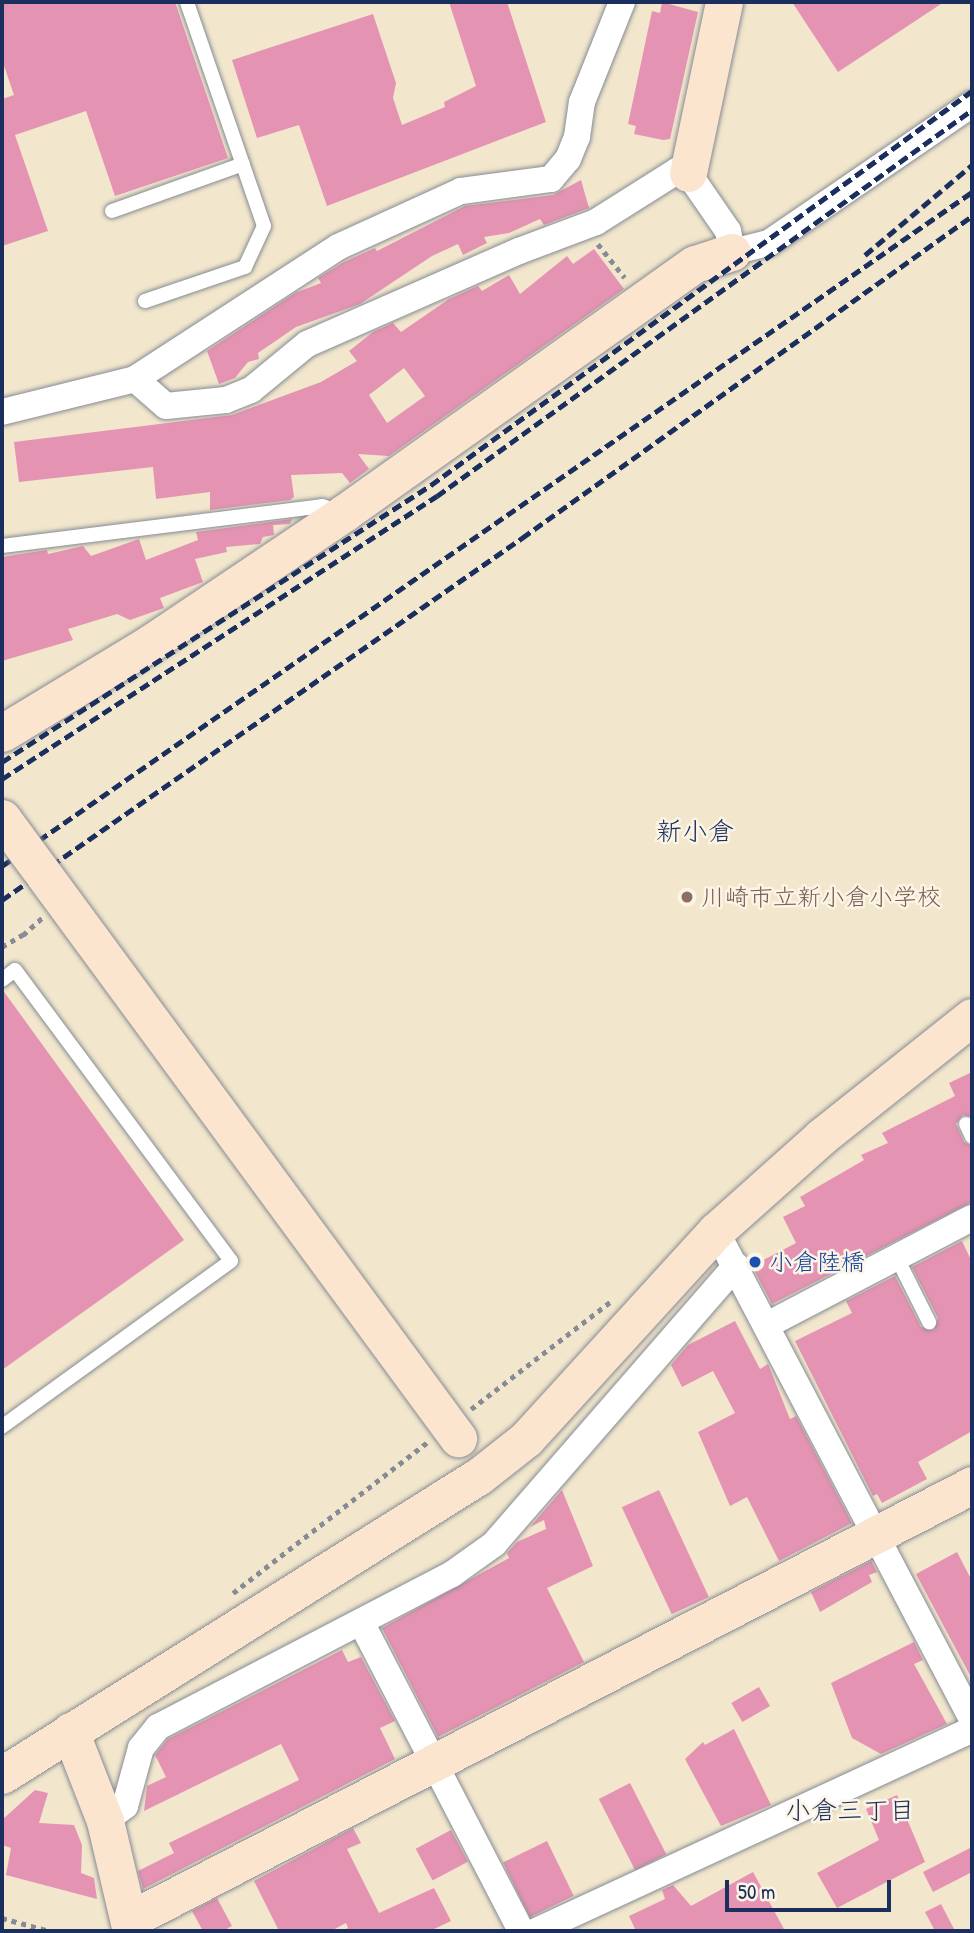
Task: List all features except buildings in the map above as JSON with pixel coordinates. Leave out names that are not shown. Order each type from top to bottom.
[{"type":"street","points":[[2,412],[135,379],[338,247],[461,191],[551,179],[568,159],[577,137],[582,102],[622,2]]},
{"type":"street","points":[[688,173],[724,2]]},
{"type":"street","points":[[2,733],[152,642],[344,513],[695,264],[782,236],[972,104]]},
{"type":"street","points":[[135,379],[166,406],[226,400],[251,390],[307,344],[519,251],[596,222],[677,171],[688,173],[728,231],[732,252]]},
{"type":"street","points":[[2,817],[458,1438],[480,1476]]},
{"type":"street","points":[[2,1775],[297,1594],[480,1476],[536,1430],[716,1231],[821,1136],[972,1017]]},
{"type":"street","points":[[767,1325],[972,1218]]},
{"type":"street","points":[[716,1231],[972,1719]]},
{"type":"street","points":[[105,1821],[125,1806],[141,1748],[158,1727],[452,1574],[494,1544],[736,1266]]},
{"type":"street","points":[[70,1731],[105,1821],[130,1926],[432,1765],[972,1485]]},
{"type":"street","points":[[361,1622],[432,1765],[521,1931]]},
{"type":"street","points":[[536,1931],[972,1730]]},
{"type":"lane","points":[[145,301],[245,267],[264,226],[187,2]]},
{"type":"lane","points":[[113,211],[243,164]]},
{"type":"lane","points":[[2,546],[322,506],[344,513]]},
{"type":"lane","points":[[2,980],[15,970],[231,1261],[2,1427]]},
{"type":"lane","points":[[897,1258],[929,1322]]},
{"type":"path","points":[[594,237],[642,301]]},
{"type":"path","points":[[2,947],[52,918]]},
{"type":"path","points":[[2,1918],[50,1931]]},
{"type":"railway","points":[[2,762],[431,485],[972,91]]},
{"type":"railway","points":[[2,779],[437,496],[972,110]]},
{"type":"railway","points":[[865,255],[972,165]]},
{"type":"railway","points":[[2,866],[972,192]]},
{"type":"railway","points":[[2,900],[522,538],[972,216]]},
{"type":"place","name":"川崎市立新小倉小学校","points":[[687,897]]},
{"type":"place","name":"小倉陸橋","points":[[755,1262]]},
{"type":"district","name":"新小倉","points":[[695,831]]},
{"type":"district","name":"小倉三丁目","points":[[850,1810]]}]
